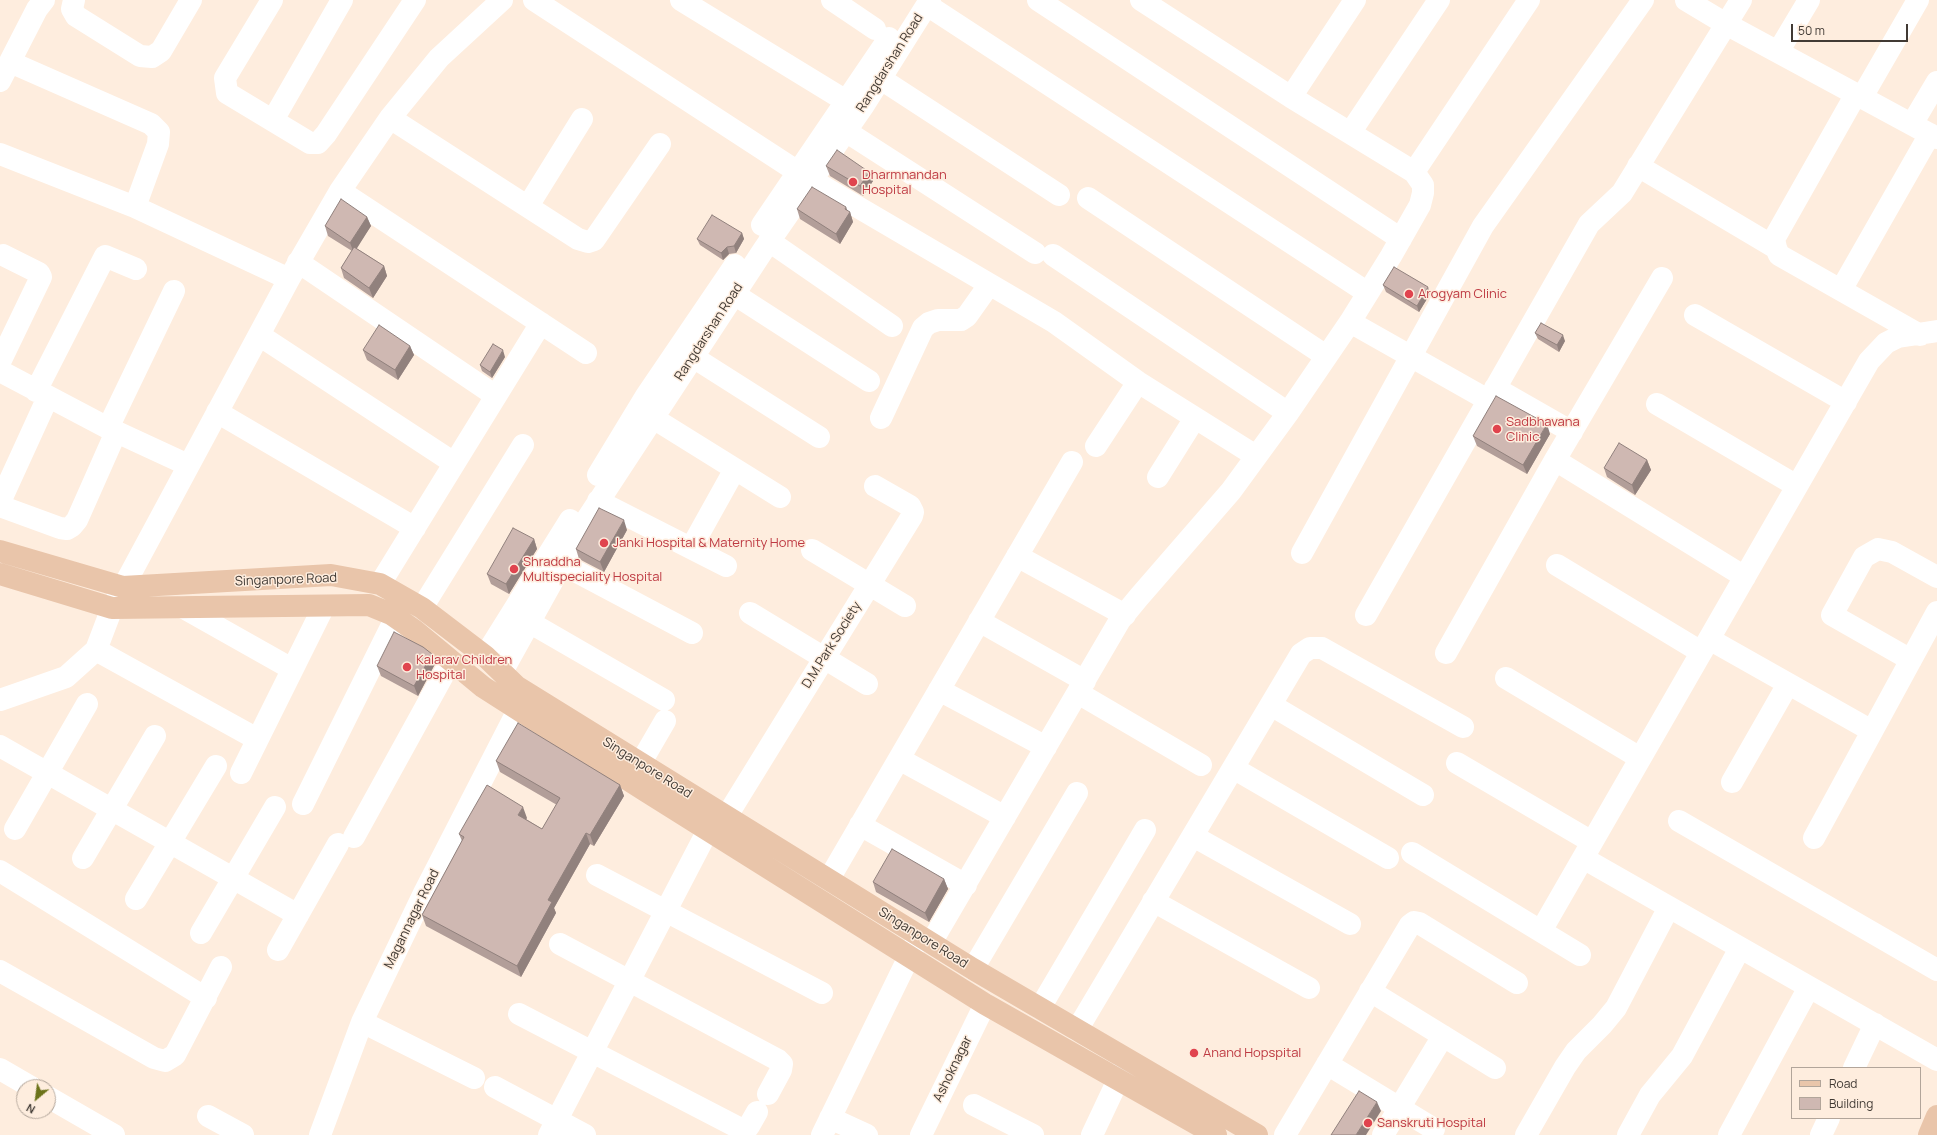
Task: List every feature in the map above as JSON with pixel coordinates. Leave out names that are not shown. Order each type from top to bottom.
[{"type":"main road","name":"Singanpore Road","points":[[0,551],[123,587],[331,575],[380,584],[422,608],[484,656],[516,686],[640,764],[716,827],[829,879],[973,969],[1077,1030],[1123,1070],[1216,1135]]},
{"type":"main road","name":"Singanpore Road","points":[[0,574],[112,608],[369,605],[396,617],[483,687],[518,710],[716,827],[909,957],[985,1004],[1257,1135]]},
{"type":"main road","points":[[1929,1135],[1937,1116]]},
{"type":"street","points":[[44,0],[37,10],[5,72],[151,124],[159,132],[158,144],[135,207]]},
{"type":"street","points":[[69,0],[74,0],[72,9],[76,16],[140,56],[152,57],[160,51],[191,0]]},
{"type":"street","points":[[272,0],[225,78],[227,93],[310,143],[318,143],[326,134],[408,2]]},
{"type":"street","points":[[273,120],[342,0]]},
{"type":"street","points":[[0,700],[66,677],[96,650],[112,608],[123,587],[294,271],[340,191],[390,118],[439,58],[502,0]]},
{"type":"street","points":[[534,0],[805,176],[1054,322],[1138,382],[1256,456]]},
{"type":"street","points":[[681,0],[846,102]]},
{"type":"street","points":[[832,0],[875,29]]},
{"type":"street","points":[[1038,0],[1401,239]]},
{"type":"street","points":[[1291,98],[1355,0]]},
{"type":"street","points":[[1350,133],[1439,0]]},
{"type":"street","points":[[1414,172],[1529,0]]},
{"type":"street","points":[[1302,553],[1483,226],[1643,0]]},
{"type":"street","points":[[1686,0],[1726,24],[1926,132]]},
{"type":"street","points":[[1366,615],[1589,224],[1622,193],[1741,0]]},
{"type":"street","points":[[1778,52],[1809,0]]},
{"type":"street","points":[[1918,0],[1859,95],[1774,239],[1779,255],[1841,290],[1929,333]]},
{"type":"street","points":[[923,2],[1368,293]]},
{"type":"street","name":"Rangdarshan Road","points":[[484,656],[646,396],[805,176],[847,132],[881,79],[923,2]]},
{"type":"street","name":"Rangdarshan Road","points":[[502,672],[598,501],[769,241],[846,102],[870,68],[923,2]]},
{"type":"street","points":[[867,1135],[826,1127],[909,957],[925,939],[966,885],[1125,615],[1231,491],[1288,413],[1368,293],[1420,205],[1423,193],[1423,185],[1414,172],[1291,98],[1149,2]]},
{"type":"street","points":[[881,79],[1059,195]]},
{"type":"street","points":[[1841,290],[1926,132],[1937,82]]},
{"type":"street","points":[[390,118],[578,239],[588,242],[594,240],[660,144]]},
{"type":"street","points":[[528,206],[582,119]]},
{"type":"street","points":[[847,132],[1044,254],[1288,413]]},
{"type":"street","points":[[0,154],[294,271],[496,396]]},
{"type":"street","points":[[1638,166],[1776,248]]},
{"type":"street","points":[[340,191],[586,353]]},
{"type":"street","points":[[1088,198],[1326,356]]},
{"type":"street","points":[[769,241],[892,326]]},
{"type":"street","points":[[0,362],[41,277],[40,273],[3,255]]},
{"type":"street","points":[[0,502],[42,394],[105,256],[136,269]]},
{"type":"street","points":[[1446,653],[1662,278]]},
{"type":"street","points":[[881,418],[924,328],[929,323],[938,320],[961,320],[967,316],[989,284]]},
{"type":"street","points":[[0,506],[60,528],[67,529],[77,520],[112,430],[174,291]]},
{"type":"street","points":[[734,294],[868,381]]},
{"type":"street","points":[[1695,315],[1846,402]]},
{"type":"street","points":[[1350,322],[1410,357],[1572,432]]},
{"type":"street","points":[[380,584],[541,323]]},
{"type":"street","points":[[1541,931],[1869,361],[1886,343],[1898,337],[1929,333]]},
{"type":"street","points":[[259,335],[454,463]]},
{"type":"street","points":[[693,357],[819,437]]},
{"type":"street","points":[[0,371],[112,430],[188,465]]},
{"type":"street","points":[[1096,446],[1138,382]]},
{"type":"street","points":[[1657,404],[1797,486]]},
{"type":"street","points":[[217,412],[414,528]]},
{"type":"street","points":[[653,418],[780,497]]},
{"type":"street","points":[[1158,477],[1195,418]]},
{"type":"street","points":[[422,608],[523,445]]},
{"type":"street","points":[[1556,460],[1745,577]]},
{"type":"street","points":[[829,879],[1072,462]]},
{"type":"street","points":[[691,548],[735,469]]},
{"type":"street","name":"D.M.Park Society","points":[[552,1127],[666,912],[716,827],[824,658],[912,516],[913,512],[910,506],[875,486]]},
{"type":"street","points":[[598,501],[726,566]]},
{"type":"street","points":[[1911,660],[1832,615],[1864,557],[1878,548],[1892,552],[1937,577]]},
{"type":"street","points":[[812,550],[905,606]]},
{"type":"street","points":[[1017,556],[1125,615]]},
{"type":"street","points":[[562,564],[692,633]]},
{"type":"street","points":[[1557,565],[1705,646],[1788,684],[1872,730]]},
{"type":"street","points":[[241,773],[324,606]]},
{"type":"street","points":[[182,607],[292,669]]},
{"type":"street","points":[[1814,838],[1937,612]]},
{"type":"street","points":[[750,613],[867,684]]},
{"type":"street","points":[[303,804],[396,617]]},
{"type":"street","points":[[979,621],[1201,765]]},
{"type":"street","points":[[529,622],[664,711],[640,764]]},
{"type":"street","points":[[1077,1030],[1301,654],[1310,648],[1322,648],[1463,727]]},
{"type":"street","points":[[96,650],[257,739]]},
{"type":"street","points":[[278,950],[298,915],[346,840],[451,661]]},
{"type":"street","points":[[1506,678],[1640,758]]},
{"type":"street","points":[[1732,782],[1788,684]]},
{"type":"street","points":[[939,690],[1046,747]]},
{"type":"street","points":[[15,829],[87,704]]},
{"type":"street","points":[[1271,705],[1423,795]]},
{"type":"street","name":"Magannagar Road","points":[[320,1135],[362,1022],[424,893],[518,710]]},
{"type":"street","points":[[82,858],[155,736]]},
{"type":"street","points":[[0,746],[298,915]]},
{"type":"street","points":[[899,759],[1005,818]]},
{"type":"street","points":[[1457,763],[1669,907],[1937,1060]]},
{"type":"street","points":[[136,899],[216,766]]},
{"type":"street","points":[[1232,768],[1388,858]]},
{"type":"street","points":[[973,969],[1077,793]]},
{"type":"street","points":[[201,932],[275,807]]},
{"type":"street","points":[[1678,821],[1937,970]]},
{"type":"street","points":[[860,825],[966,885]]},
{"type":"street","points":[[1040,1008],[1145,830]]},
{"type":"street","points":[[1193,836],[1350,924]]},
{"type":"street","points":[[1412,853],[1580,955]]},
{"type":"street","points":[[0,871],[206,998]]},
{"type":"street","points":[[597,875],[822,993]]},
{"type":"street","points":[[1153,901],[1309,988]]},
{"type":"street","points":[[1526,1135],[1564,1067],[1576,1050],[1602,1025],[1616,1008],[1669,907]]},
{"type":"street","points":[[1285,1135],[1410,925],[1414,922],[1419,923],[1516,983]]},
{"type":"street","points":[[560,944],[778,1060],[782,1064],[781,1070],[768,1094]]},
{"type":"street","points":[[1628,1135],[1650,1095],[1682,1056],[1740,948]]},
{"type":"street","points":[[0,971],[154,1058],[165,1061],[175,1055],[222,967]]},
{"type":"street","points":[[1729,1135],[1809,987]]},
{"type":"street","points":[[1370,992],[1495,1068]]},
{"type":"street","name":"Ashoknagar","points":[[921,1135],[985,1004]]},
{"type":"street","points":[[519,1014],[741,1129],[746,1130],[757,1112]]},
{"type":"street","points":[[362,1022],[474,1078]]},
{"type":"street","points":[[1854,1067],[1875,1024]]},
{"type":"street","points":[[1383,1135],[1443,1036]]},
{"type":"street","points":[[1327,1064],[1434,1129]]},
{"type":"street","points":[[0,1069],[17,1079]]},
{"type":"street","points":[[1092,1135],[1123,1070]]},
{"type":"street","points":[[495,1087],[552,1127],[585,1135]]},
{"type":"street","points":[[56,1102],[114,1135]]},
{"type":"street","points":[[974,1105],[1033,1135]]},
{"type":"street","points":[[208,1116],[243,1135]]},
{"type":"street","points":[[1821,1135],[1829,1119]]},
{"type":"building","points":[[837,150],[869,172],[860,186],[826,166]]},
{"type":"building","points":[[812,187],[846,207],[845,209],[850,212],[836,234],[797,209]]},
{"type":"building","points":[[341,199],[367,217],[350,243],[325,226]]},
{"type":"building","points":[[712,215],[742,233],[734,246],[727,247],[721,253],[697,239]]},
{"type":"building","points":[[354,247],[384,266],[369,288],[341,268]]},
{"type":"building","points":[[1394,267],[1428,287],[1417,306],[1383,285]]},
{"type":"building","points":[[1541,323],[1563,335],[1557,345],[1535,333]]},
{"type":"building","points":[[379,325],[410,346],[395,370],[363,350]]},
{"type":"building","points":[[493,344],[503,350],[490,372],[480,365]]},
{"type":"building","points":[[1496,396],[1547,424],[1523,465],[1473,436]]},
{"type":"building","points":[[1619,443],[1647,460],[1632,485],[1604,468]]},
{"type":"building","points":[[599,508],[624,520],[600,562],[576,549]]},
{"type":"building","points":[[513,528],[534,539],[506,584],[487,574]]},
{"type":"building","points":[[394,632],[423,647],[432,654],[414,686],[377,666]]},
{"type":"building","points":[[518,723],[620,785],[590,835],[586,833],[548,900],[552,902],[517,966],[422,915],[464,837],[459,834],[487,785],[523,807],[518,815],[542,829],[560,798],[496,761]]},
{"type":"building","points":[[892,849],[944,879],[925,913],[873,882]]},
{"type":"building","points":[[1359,1091],[1377,1102],[1356,1135],[1331,1135]]},
{"type":"place","name":"Dharmnandan Hospital","points":[[853,182]]},
{"type":"place","name":"Arogyam Clinic","points":[[1409,294]]},
{"type":"place","name":"Sadbhavana Clinic","points":[[1497,429]]},
{"type":"place","name":"Janki Hospital & Maternity Home","points":[[604,543]]},
{"type":"place","name":"Shraddha Multispeciality Hospital","points":[[514,569]]},
{"type":"place","name":"Kalarav Children Hospital","points":[[407,667]]},
{"type":"place","name":"Anand Hopspital","points":[[1194,1053]]},
{"type":"place","name":"Sanskruti Hospital","points":[[1368,1123]]}]
